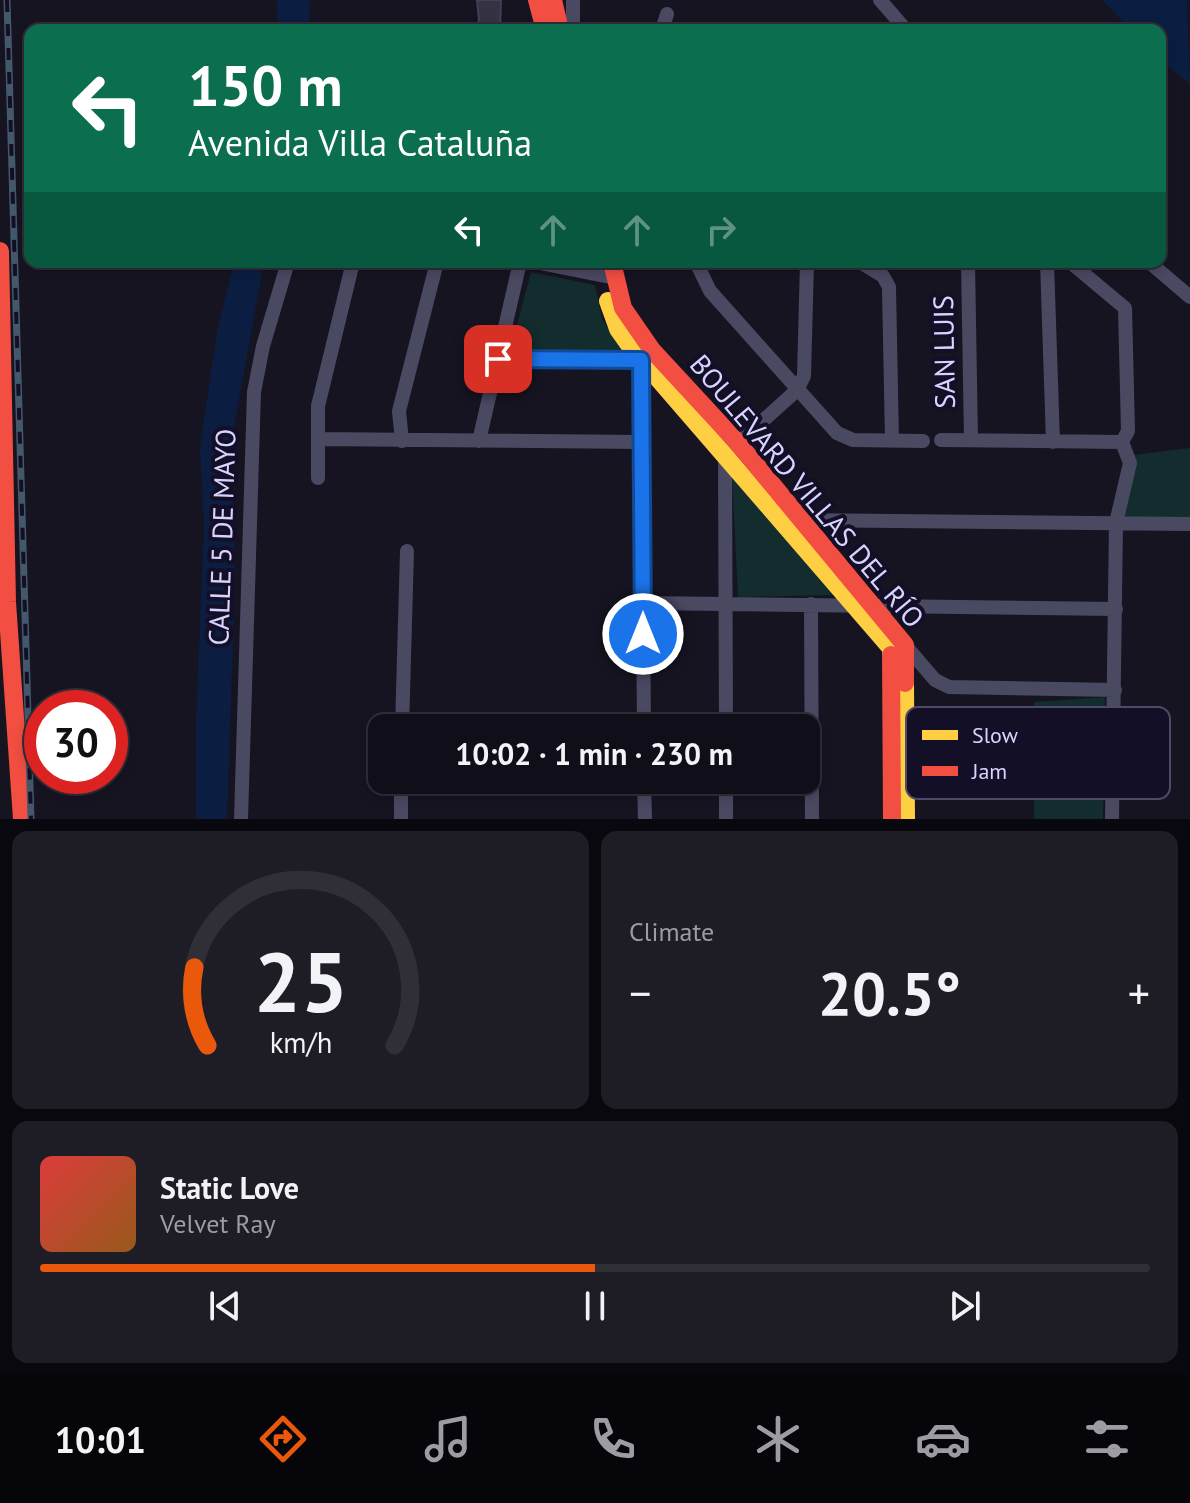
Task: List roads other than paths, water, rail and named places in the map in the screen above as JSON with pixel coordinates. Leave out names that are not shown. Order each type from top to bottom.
[{"type":"street","points":[[537,0],[543,24]]},
{"type":"street","points":[[553,0],[559,24]]},
{"type":"street","points":[[573,0],[573,24]]},
{"type":"street","points":[[880,0],[901,24]]},
{"type":"street","points":[[664,24],[667,14]]},
{"type":"street","points":[[0,251],[7,602],[22,819]]},
{"type":"street","name":"CALLE 5 DE MAYO","points":[[241,819],[254,392],[263,346],[286,268]]},
{"type":"street","points":[[318,478],[318,406],[352,268]]},
{"type":"street","points":[[402,441],[399,411],[435,268]]},
{"type":"street","points":[[479,441],[519,268]]},
{"type":"street","name":"BOULEVARD VILLAS DEL RÍO","points":[[608,268],[618,329],[647,355],[731,448],[862,604],[905,645],[906,819]]},
{"type":"street","points":[[699,268],[710,291],[842,437],[923,441]]},
{"type":"street","points":[[726,714],[731,448],[797,390],[807,364],[807,268]]},
{"type":"street","points":[[870,268],[883,276],[889,287],[892,441]]},
{"type":"street","name":"SAN LUIS","points":[[968,268],[971,440]]},
{"type":"street","points":[[1047,268],[1053,442]]},
{"type":"street","points":[[1077,268],[1125,308],[1128,431],[1122,442],[1130,463],[1116,523],[1115,707]]},
{"type":"street","points":[[1156,268],[1190,297]]},
{"type":"street","points":[[498,359],[647,355],[642,442],[644,714]]},
{"type":"street","points":[[318,439],[642,442]]},
{"type":"street","points":[[941,440],[1122,442]]},
{"type":"street","points":[[793,522],[1190,524]]},
{"type":"street","points":[[402,714],[407,551]]},
{"type":"street","points":[[643,603],[1116,609]]},
{"type":"street","points":[[811,604],[812,819]]},
{"type":"street","name":"BOULEVARD VILLAS DEL RÍO","points":[[862,604],[891,648],[892,819]]},
{"type":"street","points":[[905,645],[935,680],[949,687],[1115,690]]},
{"type":"street","points":[[401,794],[401,819]]},
{"type":"street","points":[[644,794],[645,819]]},
{"type":"street","points":[[726,794],[726,819]]},
{"type":"street","points":[[1112,799],[1112,819]]},
{"type":"water","points":[[276,0],[310,0],[309,24],[278,24]]},
{"type":"water","points":[[1102,0],[1187,0],[1190,84],[1166,65],[1166,24],[1125,24]]},
{"type":"water","points":[[233,268],[263,268],[232,438],[235,574],[227,819],[196,819],[196,721],[204,527],[200,447],[217,332]]},
{"type":"railway","points":[[7,0],[31,819]]}]
